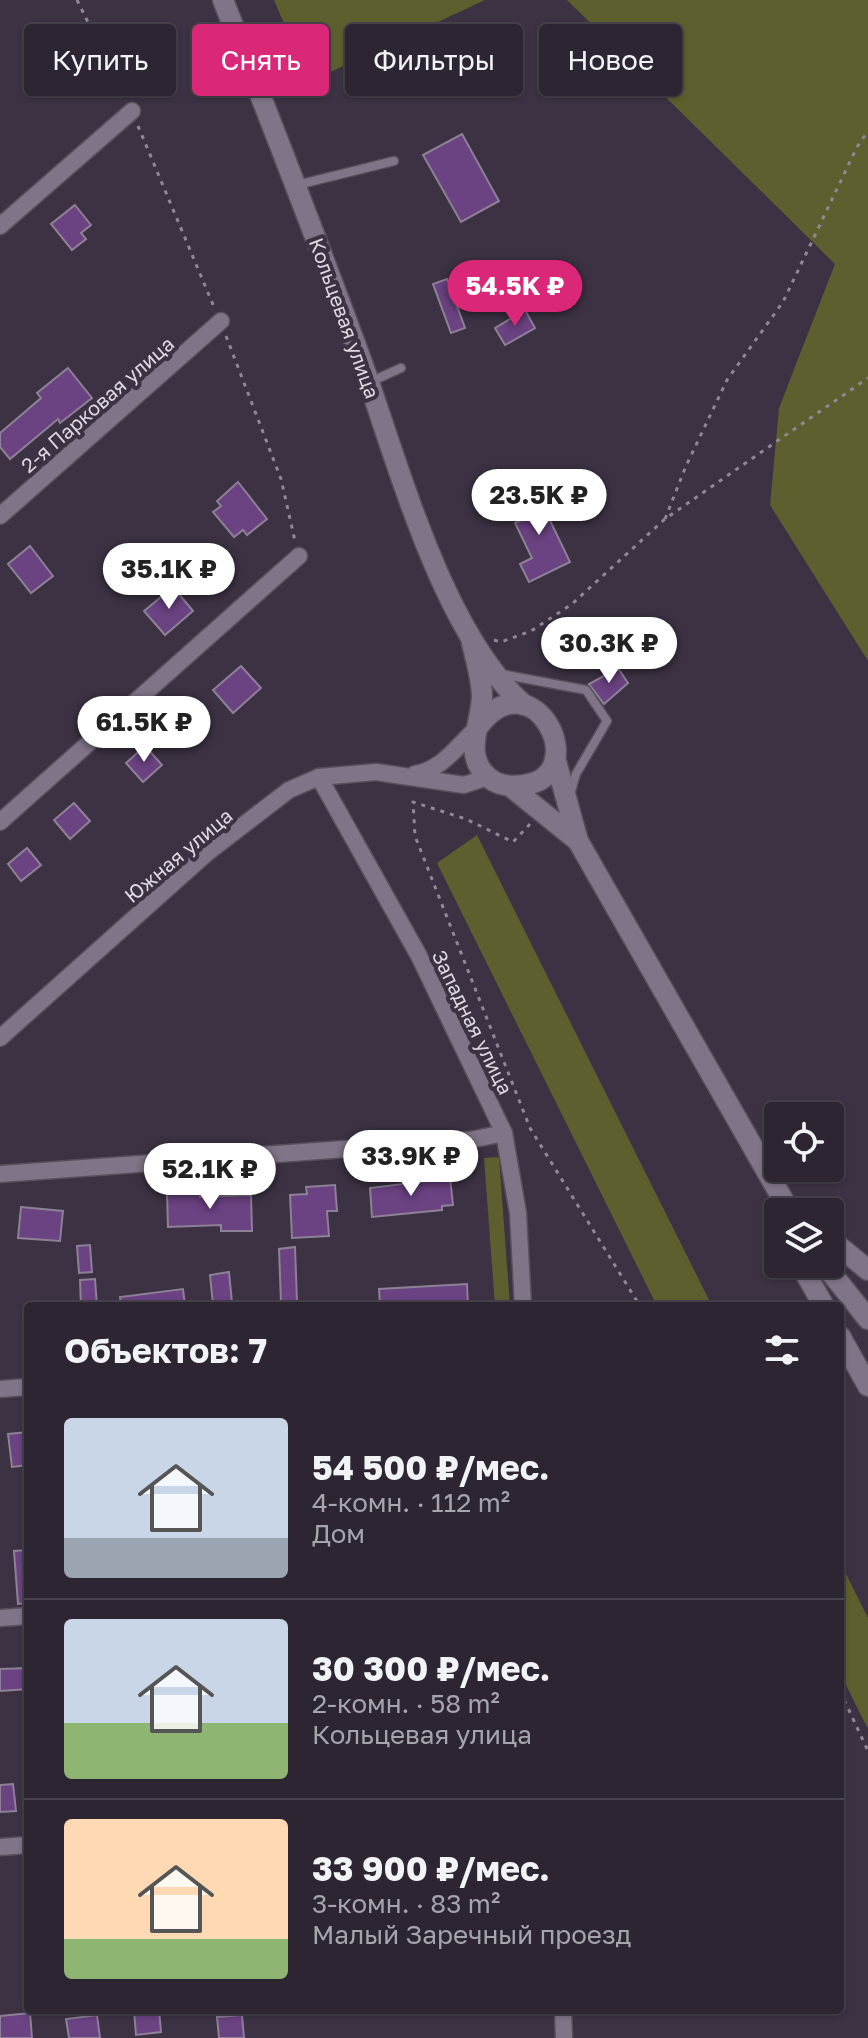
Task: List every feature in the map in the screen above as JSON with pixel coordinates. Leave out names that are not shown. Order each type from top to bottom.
[{"type":"street","name":"Кольцевая улица","points":[[223,0],[296,185],[433,558],[471,635]]},
{"type":"street","points":[[0,226],[132,111]]},
{"type":"street","name":"2-я Парковая улица","points":[[0,516],[221,321]]},
{"type":"street","points":[[0,822],[299,556]]},
{"type":"street","points":[[471,635],[496,673],[524,705],[547,720],[554,731],[555,758],[578,841],[782,1198]]},
{"type":"street","points":[[471,635],[482,693],[474,754],[488,777],[510,786],[578,841]]},
{"type":"street","points":[[413,775],[429,772],[443,763],[498,708],[524,705]]},
{"type":"street","points":[[510,786],[528,785],[538,780],[555,758]]},
{"type":"street","name":"Южная улица","points":[[0,1038],[207,853],[289,790],[319,777],[376,772],[413,775],[464,785],[488,777]]},
{"type":"street","name":"Западная улица","points":[[319,777],[419,956],[504,1133],[518,1213],[523,1302]]},
{"type":"street","points":[[0,1174],[470,1140],[504,1133]]},
{"type":"street","points":[[773,1184],[777,1198]]},
{"type":"street","points":[[773,1184],[787,1198]]},
{"type":"street","points":[[844,1250],[868,1270]]},
{"type":"street","points":[[808,1278],[822,1302]]},
{"type":"street","points":[[835,1278],[868,1319]]},
{"type":"street","points":[[844,1343],[868,1386]]},
{"type":"street","points":[[0,1389],[24,1387]]},
{"type":"street","points":[[0,1618],[24,1616]]},
{"type":"street","points":[[0,1847],[24,1845]]},
{"type":"street","points":[[563,2014],[564,2038]]},
{"type":"lane","points":[[296,185],[394,161]]},
{"type":"lane","points":[[369,382],[401,368]]},
{"type":"lane","points":[[496,673],[586,690],[607,721],[576,774],[567,802]]},
{"type":"path","points":[[77,0],[132,111],[221,321],[281,479],[299,556]]},
{"type":"path","points":[[665,519],[686,466],[727,380],[783,302],[857,147],[868,131]]},
{"type":"path","points":[[471,635],[501,642],[531,631],[572,604],[665,519],[868,378]]},
{"type":"path","points":[[541,812],[513,842],[466,819],[413,802],[415,836],[530,1128],[638,1302]]},
{"type":"path","points":[[844,1700],[868,1751]]},
{"type":"green space","points":[[274,0],[485,0],[433,24],[345,24],[345,65],[329,73],[329,24],[284,24]]},
{"type":"green space","points":[[567,0],[868,0],[868,661],[770,505],[779,408],[835,264],[664,96],[682,96],[682,24],[591,24]]},
{"type":"green space","points":[[477,835],[710,1302],[655,1302],[437,863]]},
{"type":"green space","points":[[499,1157],[510,1302],[495,1302],[484,1158]]},
{"type":"green space","points":[[844,1570],[868,1618],[868,1729],[844,1681]]},
{"type":"building","points":[[462,134],[499,201],[461,222],[423,155]]},
{"type":"building","points":[[75,205],[91,225],[81,233],[86,239],[72,250],[51,224]]},
{"type":"building","points":[[447,279],[465,328],[451,333],[433,284]]},
{"type":"building","points":[[525,310],[535,328],[505,345],[495,328]]},
{"type":"building","points":[[68,368],[92,398],[60,423],[58,419],[10,459],[0,447],[0,433],[41,398],[37,393]]},
{"type":"building","points":[[531,481],[570,562],[529,582],[520,564],[532,558],[515,523],[530,516],[516,488]]},
{"type":"building","points":[[238,482],[267,519],[247,535],[243,530],[234,537],[213,512],[221,506],[217,501]]},
{"type":"building","points":[[30,546],[53,576],[31,593],[8,564]]},
{"type":"building","points":[[173,587],[193,611],[165,635],[144,611]]},
{"type":"building","points":[[241,666],[261,688],[233,713],[213,690]]},
{"type":"building","points":[[618,668],[628,683],[604,704],[589,684]]},
{"type":"building","points":[[145,746],[162,765],[143,782],[126,763]]},
{"type":"building","points":[[74,803],[90,821],[70,839],[54,820]]},
{"type":"building","points":[[27,848],[41,865],[21,881],[8,864]]},
{"type":"building","points":[[450,1178],[453,1205],[442,1206],[442,1210],[372,1217],[370,1188]]},
{"type":"building","points":[[335,1185],[337,1211],[327,1211],[329,1236],[292,1238],[290,1195],[307,1194],[306,1187]]},
{"type":"building","points":[[200,1192],[200,1197],[251,1195],[252,1231],[221,1231],[221,1225],[168,1227],[167,1193]]},
{"type":"building","points":[[21,1207],[63,1211],[60,1241],[18,1238]]},
{"type":"building","points":[[90,1245],[92,1272],[79,1273],[77,1246]]},
{"type":"building","points":[[295,1247],[297,1302],[281,1302],[279,1249]]},
{"type":"building","points":[[229,1272],[232,1302],[213,1302],[210,1275]]},
{"type":"building","points":[[95,1279],[97,1302],[81,1302],[80,1280]]},
{"type":"building","points":[[467,1284],[468,1302],[380,1302],[379,1289]]},
{"type":"building","points":[[183,1289],[185,1302],[121,1302],[120,1297]]},
{"type":"building","points":[[24,1432],[24,1466],[12,1467],[8,1434]]},
{"type":"building","points":[[24,1550],[24,1603],[18,1604],[14,1551]]},
{"type":"building","points":[[24,1668],[24,1689],[0,1691],[0,1669]]},
{"type":"building","points":[[13,1784],[16,1811],[0,1812],[0,1785]]},
{"type":"building","points":[[30,2014],[32,2038],[0,2038],[0,2016]]},
{"type":"building","points":[[134,2014],[159,2014],[161,2032],[136,2035]]},
{"type":"building","points":[[97,2015],[100,2038],[69,2038],[66,2019]]},
{"type":"building","points":[[242,2015],[244,2038],[219,2038],[217,2017]]}]
